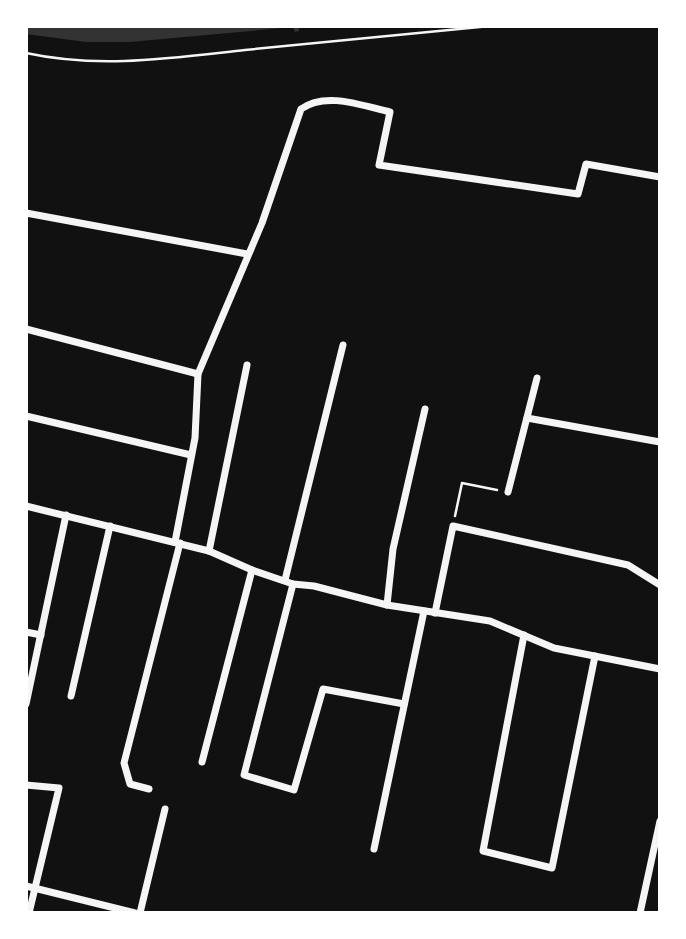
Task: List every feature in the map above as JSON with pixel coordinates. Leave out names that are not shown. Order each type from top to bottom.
[{"type":"street","points":[[149,789],[130,784],[124,763],[177,542],[195,438],[198,374],[262,223],[301,109],[314,102],[350,102],[390,112],[379,165],[578,194],[586,164],[660,177]]},
{"type":"street","points":[[26,213],[247,254]]},
{"type":"street","points":[[26,330],[198,374]]},
{"type":"street","points":[[285,580],[343,345]]},
{"type":"street","points":[[209,551],[247,365]]},
{"type":"street","points":[[508,492],[537,378]]},
{"type":"street","points":[[387,605],[393,549],[425,409]]},
{"type":"street","points":[[26,416],[191,455]]},
{"type":"street","points":[[527,418],[660,442]]},
{"type":"street","points":[[26,506],[209,551],[293,584],[314,586],[387,605],[490,621],[554,648],[660,669]]},
{"type":"street","points":[[26,704],[66,515]]},
{"type":"street","points":[[71,696],[110,526]]},
{"type":"street","points":[[435,613],[453,526],[628,565],[660,585]]},
{"type":"street","points":[[202,762],[252,570]]},
{"type":"street","points":[[293,584],[244,775],[294,790],[323,689],[404,704]]},
{"type":"street","points":[[374,849],[424,611]]},
{"type":"street","points":[[26,632],[41,635]]},
{"type":"street","points":[[524,635],[483,851],[552,867],[595,656]]},
{"type":"street","points":[[26,785],[60,788],[31,887],[29,913]]},
{"type":"street","points":[[31,887],[138,913],[165,809]]},
{"type":"street","points":[[640,913],[660,821]]},
{"type":"path","points":[[26,53],[52,59],[102,62],[173,58],[490,26]]},
{"type":"path","points":[[453,526],[463,483],[508,492]]},
{"type":"shaded area","points":[[26,26],[306,26],[299,27],[299,31],[295,32],[293,27],[130,42],[86,42],[26,34]]}]
